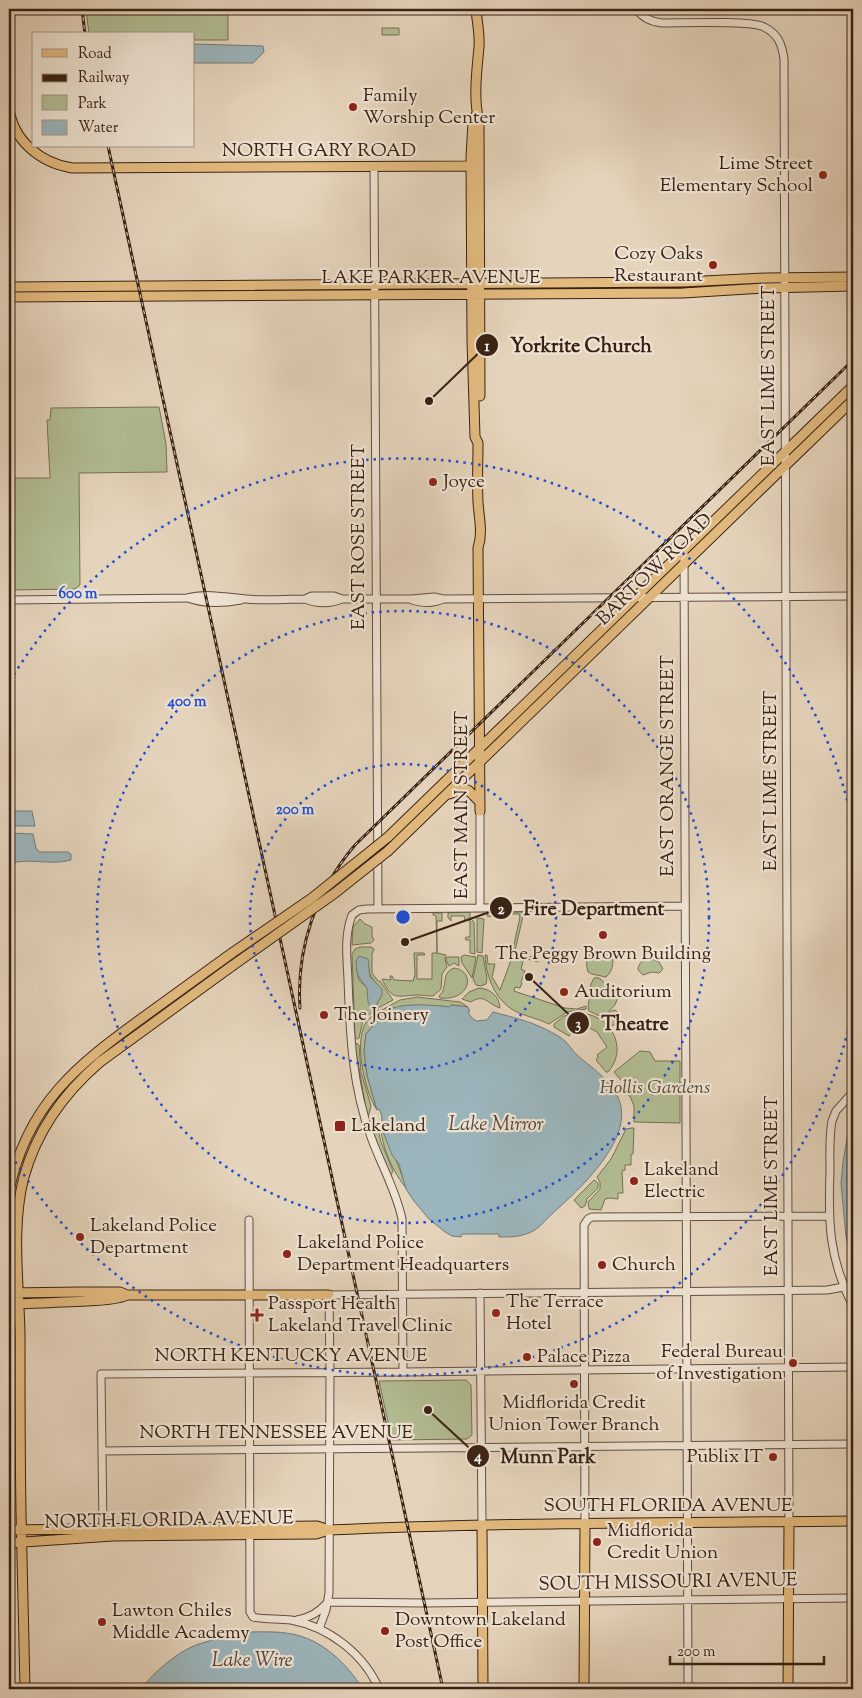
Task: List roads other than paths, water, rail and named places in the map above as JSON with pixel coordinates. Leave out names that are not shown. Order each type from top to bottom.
[{"type":"main road","name":"EAST MAIN STREET","points":[[476,10],[473,24],[477,113],[473,121],[476,168],[475,437],[478,443],[478,504],[475,520],[475,541],[478,548],[480,806]]},
{"type":"main road","name":"NORTH GARY ROAD","points":[[9,108],[14,126],[28,146],[50,162],[72,168],[374,166],[476,168]]},
{"type":"main road","name":"LAKE PARKER AVENUE","points":[[9,286],[690,282],[853,277]]},
{"type":"main road","points":[[235,296],[245,291],[267,290],[272,285]]},
{"type":"main road","points":[[272,295],[280,290],[300,289],[314,285]]},
{"type":"main road","name":"LAKE PARKER AVENUE","points":[[9,297],[683,293],[853,286]]},
{"type":"main road","name":"BARTOW ROAD","points":[[9,1191],[15,1164],[29,1133],[47,1103],[70,1075],[95,1052],[312,898],[388,837],[853,386]]},
{"type":"main road","name":"BARTOW ROAD","points":[[24,1689],[17,1227],[20,1195],[28,1163],[38,1138],[51,1116],[73,1087],[100,1062],[335,893],[388,851],[853,400]]},
{"type":"main road","points":[[446,795],[467,790],[472,792],[480,806]]},
{"type":"main road","points":[[9,1293],[120,1292],[127,1295],[329,1295]]},
{"type":"main road","points":[[9,1302],[19,1304],[121,1298],[127,1295]]},
{"type":"main road","name":"SOUTH FLORIDA AVENUE","points":[[482,1524],[853,1521]]},
{"type":"main road","points":[[788,1689],[790,1522]]},
{"type":"main road","points":[[584,1689],[585,1523]]},
{"type":"main road","points":[[482,1524],[483,1689]]},
{"type":"main road","name":"NORTH FLORIDA AVENUE","points":[[9,1530],[171,1528],[316,1534],[329,1530],[482,1524]]},
{"type":"main road","points":[[138,1536],[148,1532],[170,1530],[171,1528]]},
{"type":"main road","name":"NORTH FLORIDA AVENUE","points":[[9,1543],[250,1531]]},
{"type":"main road","points":[[9,1682],[9,1689]]},
{"type":"street","name":"EAST LIME STREET","points":[[636,9],[644,17],[659,23],[757,24],[773,33],[779,40],[784,59],[790,1522]]},
{"type":"street","name":"EAST ROSE STREET","points":[[374,166],[378,909]]},
{"type":"street","name":"EAST ORANGE STREET","points":[[684,550],[688,1689]]},
{"type":"street","points":[[9,599],[187,598],[196,596],[228,596],[246,599],[305,599],[312,596],[334,596],[342,599],[411,599],[422,597],[478,599],[853,596]]},
{"type":"street","name":"EAST MAIN STREET","points":[[403,1372],[402,1226],[400,1208],[371,1138],[356,1085],[350,1046],[348,924],[352,915],[359,910],[480,908],[480,806]]},
{"type":"street","points":[[480,908],[686,906]]},
{"type":"street","points":[[853,1092],[836,1111],[832,1121],[829,1216],[835,1261],[853,1306]]},
{"type":"street","points":[[585,1523],[584,1225],[588,1219],[592,1217],[829,1216]]},
{"type":"street","points":[[249,1220],[250,1612],[253,1617],[295,1621],[318,1629],[337,1639],[353,1653],[370,1673],[380,1689]]},
{"type":"street","points":[[318,1629],[328,1602],[330,1449],[329,1295],[789,1291],[834,1290],[844,1287]]},
{"type":"street","points":[[480,1293],[482,1524]]},
{"type":"street","name":"NORTH KENTUCKY AVENUE","points":[[102,1451],[101,1374],[853,1367]]},
{"type":"street","name":"NORTH TENNESSEE AVENUE","points":[[102,1451],[853,1444]]},
{"type":"street","points":[[102,1451],[103,1528]]},
{"type":"street","name":"SOUTH MISSOURI AVENUE","points":[[328,1602],[853,1598]]},
{"type":"street","points":[[295,1621],[314,1615],[328,1602]]},
{"type":"water","points":[[195,44],[263,46],[264,52],[253,63],[195,63]]},
{"type":"water","points":[[9,811],[32,811],[35,826],[9,826]]},
{"type":"water","points":[[9,833],[33,834],[36,848],[39,852],[68,852],[71,854],[71,860],[63,862],[24,861],[9,864]]},
{"type":"water","name":"Lake Mirror","points":[[359,956],[368,959],[370,977],[382,989],[382,995],[377,1003],[378,1010],[382,1013],[406,1005],[449,1007],[451,1005],[468,1007],[470,1011],[468,1012],[476,1021],[487,1020],[493,1012],[527,1022],[541,1027],[564,1040],[576,1054],[604,1078],[615,1092],[621,1107],[621,1121],[617,1136],[609,1151],[576,1192],[535,1230],[513,1237],[499,1237],[499,1234],[462,1234],[461,1237],[452,1236],[429,1219],[406,1189],[399,1164],[392,1155],[381,1126],[382,1116],[379,1109],[377,1110],[367,1075],[364,1051],[366,1034],[372,1027],[375,1017],[368,1002],[367,988],[357,973],[356,961]]},
{"type":"water","points":[[853,1118],[853,1268],[846,1237],[841,1183],[850,1122]]},
{"type":"water","name":"Lake Wire","points":[[245,1632],[286,1633],[314,1641],[333,1654],[349,1670],[363,1689],[141,1689],[160,1669],[191,1647]]},
{"type":"railway","points":[[82,9],[85,32]]},
{"type":"railway","points":[[108,148],[443,1689]]},
{"type":"railway","points":[[300,1008],[301,964],[311,921],[329,881],[355,845],[853,360]]},
{"type":"place","name":"Family Worship Center","points":[[353,107]]},
{"type":"place","name":"Lime Street Elementary School","points":[[823,175]]},
{"type":"place","name":"Cozy Oaks Restaurant","points":[[713,265]]},
{"type":"place","name":"Yorkrite Church","points":[[429,401]]},
{"type":"place","name":"Joyce","points":[[433,482]]},
{"type":"place","name":"The Peggy Brown Building","points":[[603,935]]},
{"type":"place","name":"Fire Department","points":[[405,942]]},
{"type":"place","name":"Theatre","points":[[529,977]]},
{"type":"place","name":"Auditorium","points":[[564,992]]},
{"type":"place","name":"The Joinery","points":[[324,1015]]},
{"type":"place","name":"Lakeland","points":[[340,1126]]},
{"type":"place","name":"Lakeland Electric","points":[[634,1181]]},
{"type":"place","name":"Lakeland Police Department","points":[[80,1237]]},
{"type":"place","name":"Lakeland Police Department Headquarters","points":[[287,1254]]},
{"type":"place","name":"Church","points":[[602,1265]]},
{"type":"place","name":"The Terrace Hotel","points":[[496,1313]]},
{"type":"place","name":"Passport Health Lakeland Travel Clinic","points":[[257,1315]]},
{"type":"place","name":"Palace Pizza","points":[[527,1357]]},
{"type":"place","name":"Federal Bureau of Investigation","points":[[793,1363]]},
{"type":"place","name":"Midflorida Credit Union Tower Branch","points":[[574,1384]]},
{"type":"place","name":"Munn Park","points":[[428,1410]]},
{"type":"place","name":"Publix IT","points":[[773,1457]]},
{"type":"place","name":"Midflorida Credit Union","points":[[597,1542]]},
{"type":"place","name":"Lawton Chiles Middle Academy","points":[[102,1622]]},
{"type":"place","name":"Downtown Lakeland Post Office","points":[[385,1631]]},
{"type":"park label","name":"Hollis Gardens","points":[[655,1088]]}]
